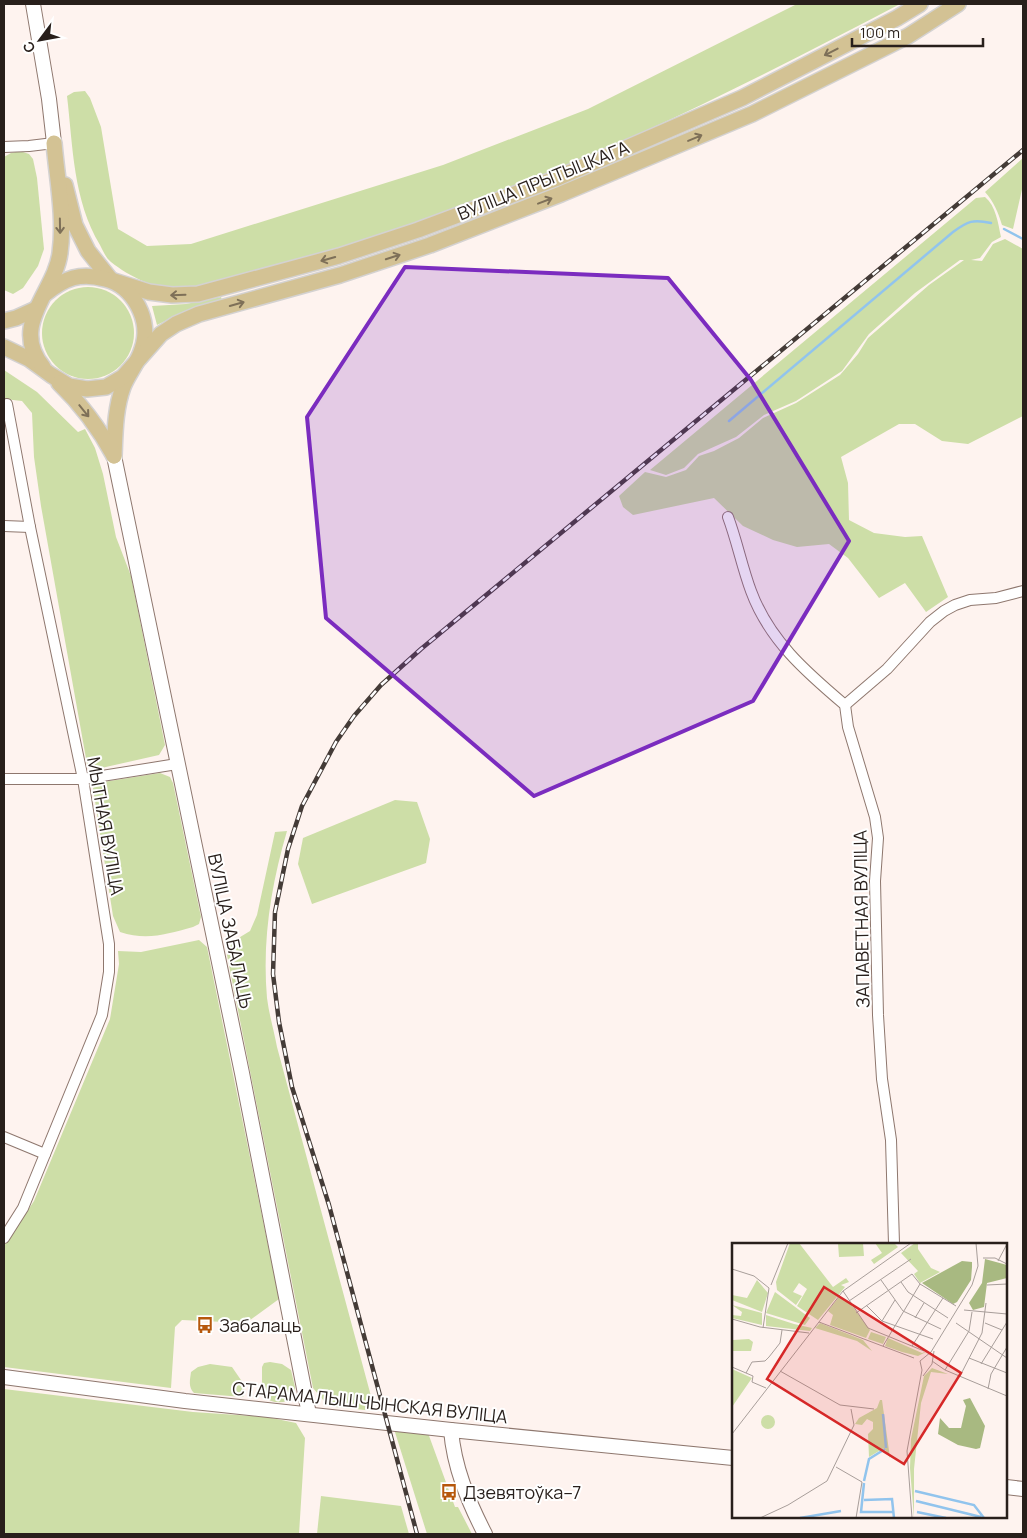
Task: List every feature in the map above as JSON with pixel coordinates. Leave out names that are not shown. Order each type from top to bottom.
[{"type":"main road","name":"ВУЛІЦА ПРЫТЫЦКАГА","points":[[111,280],[149,292],[172,296],[198,294],[339,256],[418,230],[555,179],[742,98],[897,18],[920,4]]},
{"type":"main road","name":"ВУЛІЦА ПРЫТЫЦКАГА","points":[[136,363],[160,334],[176,324],[190,318],[340,275],[421,248],[561,194],[752,114],[908,36],[958,4]]},
{"type":"main road","points":[[54,143],[75,225],[88,251],[111,280],[125,289],[136,301],[142,316],[145,332],[143,348],[123,386],[119,404],[114,456]]},
{"type":"main road","points":[[54,143],[60,215],[60,255],[36,309],[32,323],[31,338],[34,352],[41,365],[74,398],[100,429],[114,456]]},
{"type":"main road","points":[[4,321],[36,309],[45,294],[59,283],[76,277],[94,276],[111,280]]},
{"type":"main road","points":[[4,347],[29,359],[51,376],[69,386],[87,389],[106,387],[123,377],[136,363]]},
{"type":"street","points":[[4,147],[54,143],[49,99],[33,4]]},
{"type":"street","name":"МЫТНАЯ ВУЛІЦА","points":[[4,1238],[23,1208],[102,1015],[109,972],[109,944],[83,779],[6,404]]},
{"type":"street","name":"ВУЛІЦА ЗАБАЛАЦЬ","points":[[114,456],[244,1082],[309,1414]]},
{"type":"street","points":[[728,517],[751,591],[768,626],[799,665],[845,705],[887,669],[930,622],[944,611],[970,600],[996,598],[1023,591]]},
{"type":"street","points":[[4,526],[30,527]]},
{"type":"street","name":"ЗАПАВЕТНАЯ ВУЛІЦА","points":[[845,705],[848,727],[875,817],[878,838],[875,881],[878,1015],[882,1079],[891,1140],[894,1243]]},
{"type":"street","points":[[4,779],[83,779],[178,764]]},
{"type":"street","points":[[4,1137],[45,1154]]},
{"type":"street","name":"СТАРАМАЛЫШЧЫНСКАЯ ВУЛІЦА","points":[[4,1378],[134,1395],[451,1430],[732,1458]]},
{"type":"street","points":[[451,1430],[452,1450],[457,1469],[468,1499],[485,1534]]},
{"type":"street","points":[[1007,1488],[1023,1490]]},
{"type":"highlighted area","points":[[405,267],[668,278],[751,380],[849,541],[753,701],[534,796],[326,618],[307,417]]},
{"type":"green space","points":[[797,4],[900,4],[707,102],[558,169],[437,215],[366,239],[250,274],[188,289],[167,288],[147,283],[119,268],[109,260],[91,228],[79,192],[67,96],[74,92],[85,91],[90,98],[101,127],[118,229],[147,246],[191,244],[443,165],[588,109]]},
{"type":"green space","points":[[20,151],[29,154],[33,159],[37,178],[44,249],[38,266],[23,288],[13,294],[4,290],[4,157]]},
{"type":"green space","points":[[1023,158],[1023,185],[1013,229],[1002,225],[995,207],[985,192]]},
{"type":"green space","points":[[985,197],[994,210],[1001,237],[992,242],[980,258],[971,260],[982,261],[993,244],[1005,239],[1023,249],[1023,416],[968,444],[942,441],[915,424],[899,424],[841,457],[848,483],[849,520],[874,533],[905,537],[922,536],[948,597],[926,612],[905,583],[879,598],[848,558],[829,544],[797,547],[773,540],[743,526],[714,498],[633,515],[623,507],[619,496],[645,472],[666,477],[686,470],[699,456],[714,451],[739,438],[763,418],[796,403],[840,375],[858,354],[868,338],[929,285],[964,260],[960,260],[915,293],[869,334],[842,371],[796,401],[764,415],[736,437],[698,454],[684,468],[666,475],[650,470],[976,198]]},
{"type":"green space","points":[[88,287],[105,291],[120,301],[130,316],[134,333],[130,350],[120,365],[105,375],[88,379],[71,375],[56,365],[46,350],[42,333],[46,316],[56,301],[71,291]]},
{"type":"green space","points":[[221,297],[222,300],[188,310],[157,325],[152,306],[186,304]]},
{"type":"green space","points":[[4,370],[37,392],[78,432],[85,429],[95,448],[103,474],[116,537],[131,576],[165,745],[159,755],[97,769],[87,764],[41,506],[34,457],[32,413],[22,401],[4,399]]},
{"type":"green space","points":[[160,773],[170,777],[173,783],[201,917],[199,924],[174,932],[157,936],[130,935],[120,932],[113,916],[93,788],[97,783]]},
{"type":"green space","points":[[395,800],[417,802],[430,839],[426,863],[312,904],[298,864],[303,838]]},
{"type":"green space","points":[[287,831],[276,872],[269,913],[266,955],[267,998],[277,1047],[375,1411],[335,1407],[324,1401],[313,1388],[227,955],[232,942],[250,931],[257,915],[275,832]]},
{"type":"green space","points":[[199,940],[207,947],[279,1299],[246,1323],[182,1320],[175,1327],[171,1388],[4,1367],[4,1246],[34,1201],[110,1019],[119,964],[118,951],[141,952]]},
{"type":"green space","points":[[264,1363],[282,1364],[291,1370],[295,1387],[295,1398],[278,1402],[270,1401],[262,1396],[262,1367]]},
{"type":"green space","points":[[210,1364],[232,1367],[243,1383],[244,1396],[194,1393],[190,1386],[191,1372],[198,1367]]},
{"type":"green space","points":[[4,1389],[193,1412],[267,1417],[296,1423],[305,1438],[299,1534],[4,1534]]},
{"type":"green space","points":[[394,1429],[428,1433],[455,1507],[458,1507],[472,1534],[427,1534]]},
{"type":"green space","points":[[321,1496],[401,1506],[409,1534],[317,1534]]},
{"type":"waterway","points":[[729,421],[953,232],[971,222],[991,223]]},
{"type":"waterway","points":[[1004,229],[1023,239]]},
{"type":"railway","points":[[417,1534],[329,1205],[292,1087],[279,1022],[273,974],[275,912],[288,849],[302,806],[336,742],[354,716],[381,685],[421,649],[1023,150]]},
{"type":"place","name":"Забалаць","points":[[205,1325]]},
{"type":"place","name":"Дзевятоўка–7","points":[[449,1492]]}]
